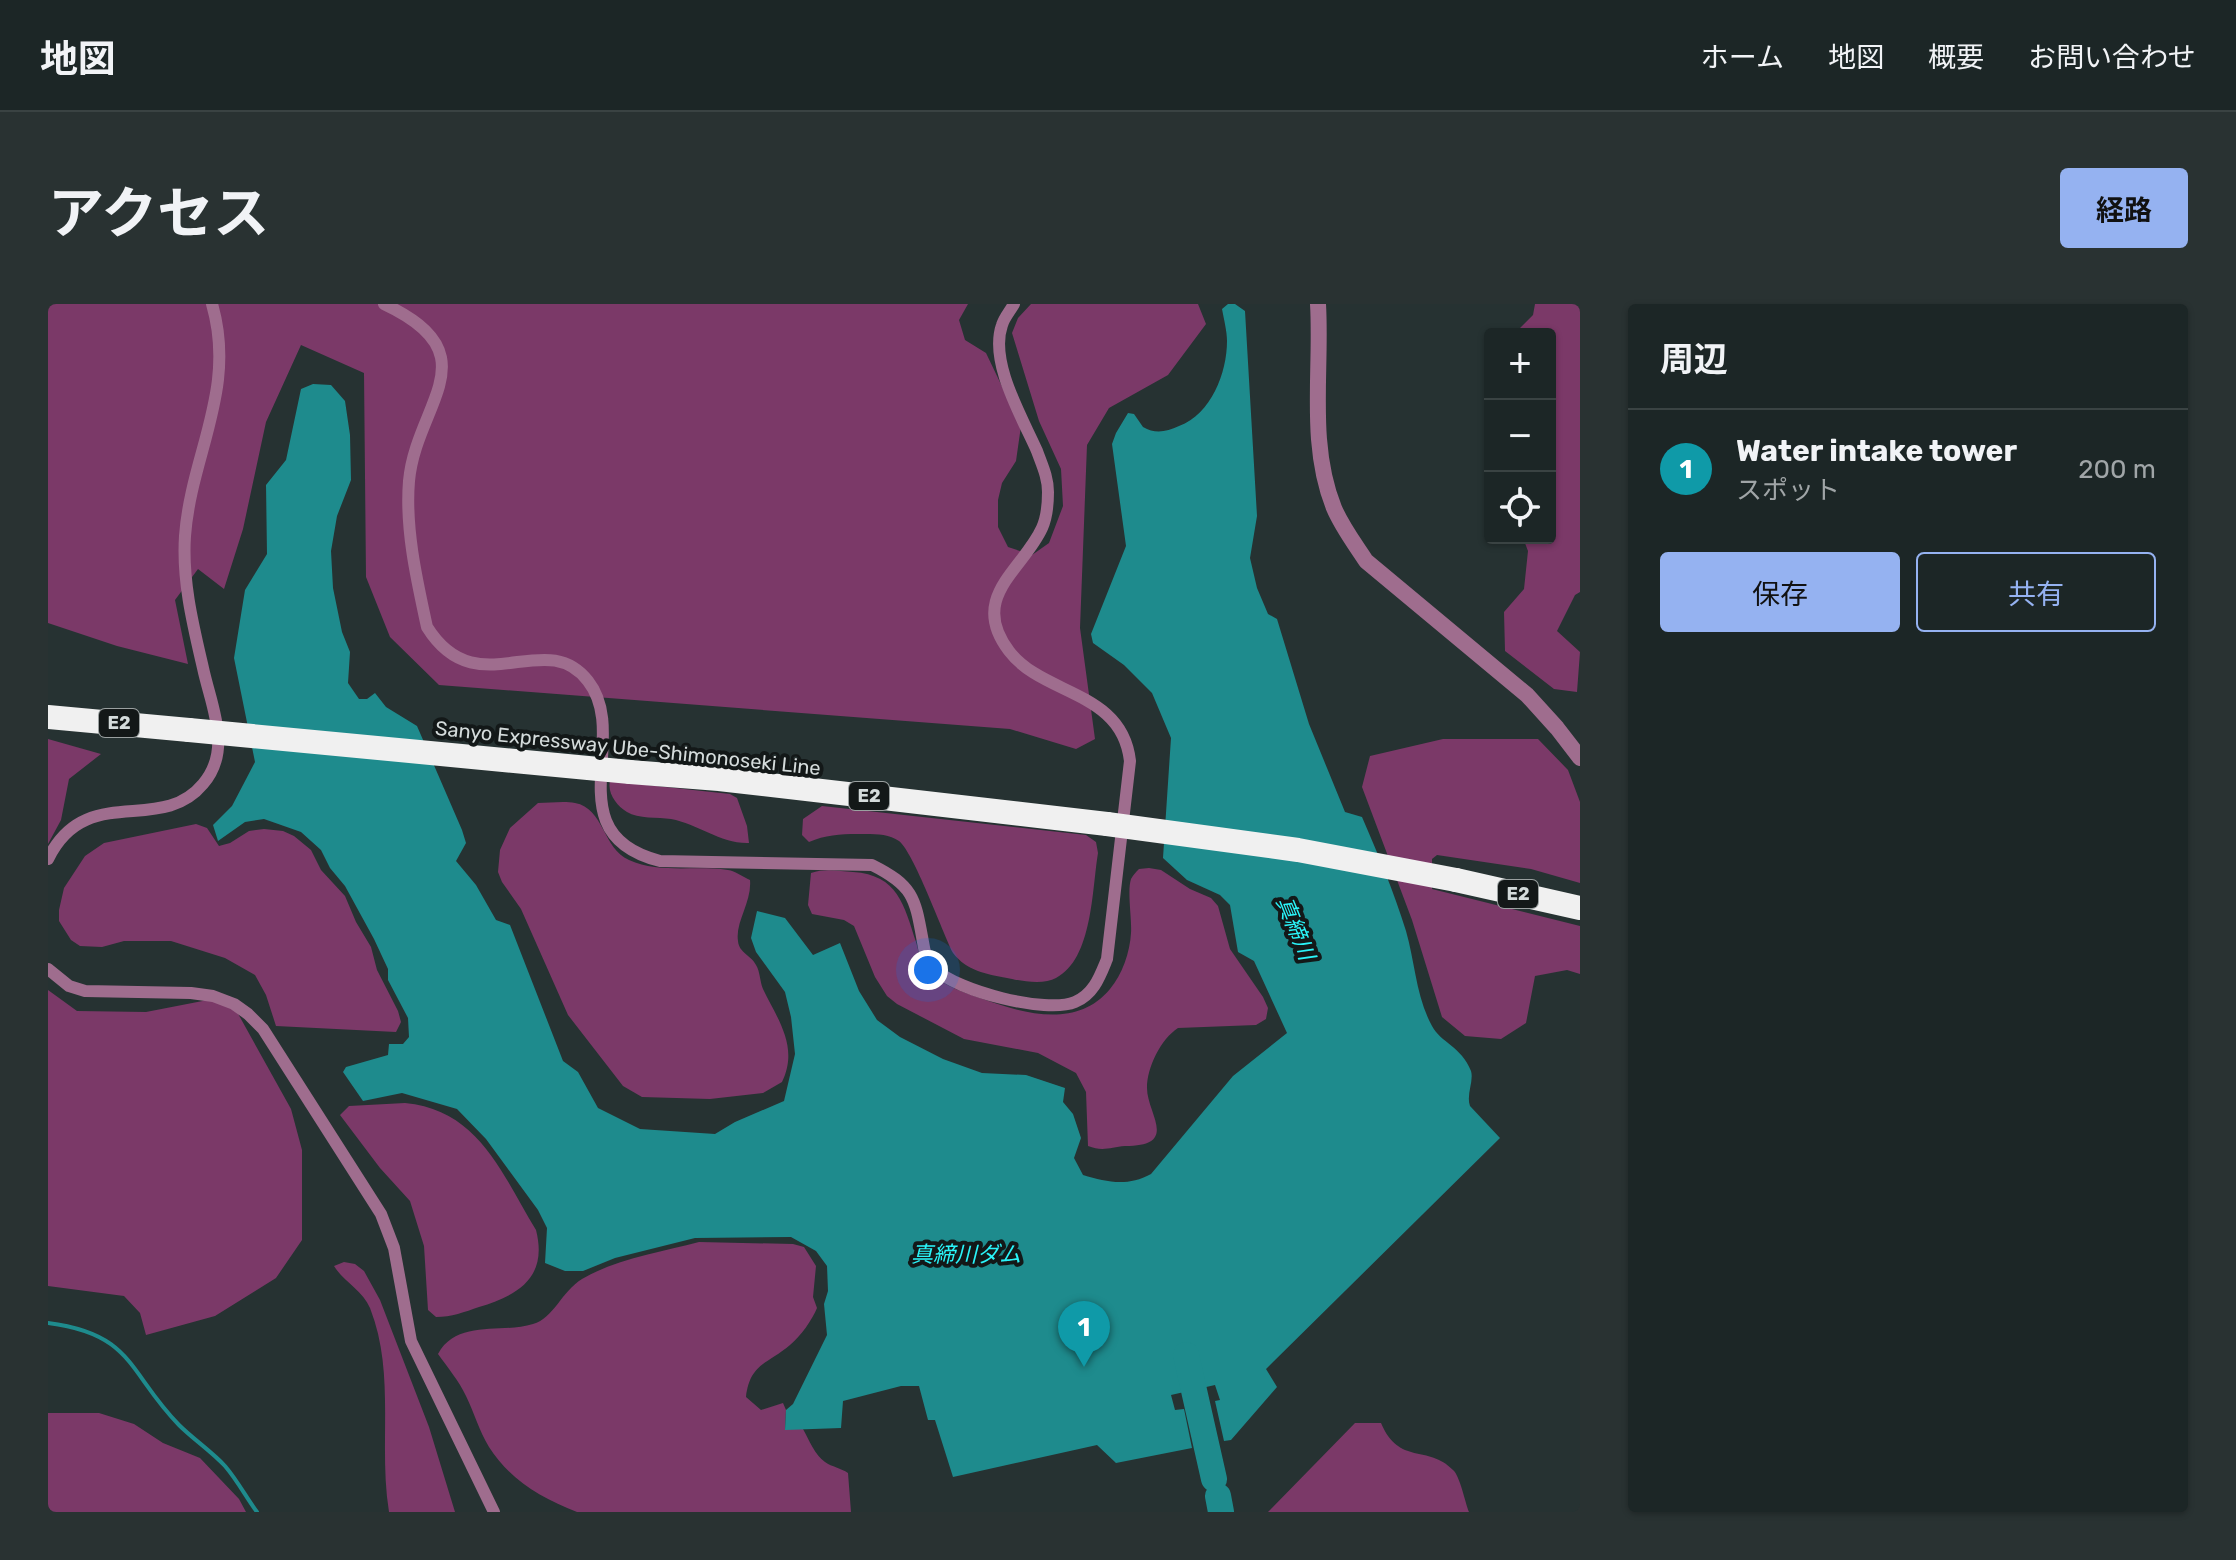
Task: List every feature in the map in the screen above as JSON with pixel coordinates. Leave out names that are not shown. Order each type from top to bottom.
[{"type":"highway","name":"Sanyo Expressway Ube-Shimonoseki Line","points":[[48,717],[735,781],[1107,824],[1298,850],[1456,880],[1580,908]]},
{"type":"street","points":[[48,859],[65,833],[80,822],[97,815],[175,805],[191,797],[205,783],[216,757],[218,725],[187,596],[185,564],[189,510],[220,380],[219,338],[212,304]]},
{"type":"street","points":[[384,304],[420,323],[439,351],[443,369],[409,477],[408,508],[427,627],[436,642],[461,661],[476,666],[559,661],[578,671],[588,681],[598,698],[601,717],[601,799],[616,838],[638,855],[660,861],[872,865],[900,881],[914,898],[924,950],[933,968],[952,982],[1017,1002],[1048,1006],[1076,1002],[1097,984],[1107,959],[1130,761],[1125,738],[1106,713],[1017,661],[1004,644],[997,627],[996,602],[1000,589],[1043,527],[1048,495],[1045,472],[1000,359],[1002,323],[1014,304]]},
{"type":"street","points":[[1318,304],[1319,441],[1326,484],[1349,536],[1366,561],[1527,695],[1580,758]]},
{"type":"street","points":[[48,969],[69,986],[85,991],[213,996],[234,1004],[263,1029],[381,1214],[394,1248],[411,1341],[494,1512]]},
{"type":"shaded area","points":[[48,304],[968,304],[959,320],[965,340],[986,353],[1021,426],[1016,461],[1002,483],[998,500],[998,527],[1008,547],[1032,555],[1049,543],[1063,506],[1061,469],[1039,421],[1012,333],[1018,318],[1031,304],[1198,304],[1206,324],[1168,375],[1109,408],[1087,445],[1080,628],[1095,739],[1076,749],[1010,729],[439,685],[390,637],[366,577],[364,373],[301,345],[266,422],[243,529],[224,589],[198,569],[175,600],[188,664],[117,646],[48,623]]},
{"type":"shaded area","points":[[1535,304],[1580,304],[1580,592],[1575,595],[1557,631],[1580,652],[1577,692],[1554,689],[1505,651],[1504,612],[1524,589],[1528,551],[1525,544],[1556,544],[1556,328],[1520,328],[1533,315]]},
{"type":"shaded area","points":[[48,739],[101,754],[69,779],[61,820],[48,844]]},
{"type":"shaded area","points":[[1443,739],[1538,739],[1568,770],[1580,802],[1580,883],[1531,869],[1437,855],[1432,859],[1432,889],[1580,926],[1580,974],[1567,970],[1535,976],[1526,1023],[1501,1039],[1465,1036],[1442,1017],[1412,920],[1362,787],[1370,756]]},
{"type":"shaded area","points":[[610,781],[730,794],[737,798],[747,826],[749,843],[719,837],[671,819],[632,814],[614,799]]},
{"type":"shaded area","points":[[571,802],[585,806],[598,820],[620,855],[629,860],[653,867],[728,870],[750,880],[738,941],[757,967],[763,989],[784,1034],[788,1057],[782,1082],[763,1093],[710,1099],[642,1097],[623,1086],[568,1015],[521,909],[498,872],[500,850],[510,828],[538,803]]},
{"type":"shaded area","points":[[822,806],[1086,835],[1096,842],[1098,853],[1089,922],[1077,955],[1068,969],[1056,978],[1045,981],[1012,979],[971,968],[953,953],[920,876],[899,841],[885,835],[851,834],[827,836],[809,842],[802,835],[803,819]]},
{"type":"shaded area","points":[[196,824],[207,828],[219,846],[249,831],[264,829],[283,831],[311,850],[321,870],[345,896],[371,947],[377,970],[398,1011],[401,1022],[396,1032],[276,1026],[266,995],[255,975],[225,958],[171,941],[124,941],[102,947],[80,946],[71,940],[59,921],[59,910],[64,888],[85,856],[104,843]]},
{"type":"shaded area","points":[[1139,869],[1161,870],[1190,889],[1211,898],[1218,906],[1230,949],[1268,1008],[1266,1019],[1256,1025],[1178,1028],[1172,1033],[1156,1054],[1149,1071],[1148,1098],[1157,1127],[1156,1135],[1152,1141],[1142,1145],[1107,1149],[1088,1146],[1086,1092],[1076,1073],[1038,1053],[964,1039],[897,1004],[887,996],[875,977],[854,926],[844,920],[812,914],[808,905],[811,873],[837,871],[868,874],[880,879],[890,886],[903,904],[921,960],[935,977],[957,989],[1013,1009],[1065,1014],[1096,1002],[1118,977],[1130,940],[1131,879]]},
{"type":"shaded area","points":[[48,990],[77,1011],[146,1012],[218,998],[236,1010],[291,1109],[302,1150],[302,1240],[276,1278],[215,1316],[146,1335],[140,1313],[124,1296],[48,1286]]},
{"type":"shaded area","points":[[405,1103],[430,1108],[470,1131],[499,1167],[536,1230],[539,1246],[534,1272],[527,1282],[506,1297],[447,1316],[436,1317],[428,1310],[424,1246],[410,1201],[380,1168],[340,1115],[349,1106]]},
{"type":"shaded area","points":[[699,1242],[793,1244],[804,1247],[816,1266],[815,1313],[794,1341],[761,1365],[751,1377],[746,1397],[761,1410],[783,1403],[786,1410],[785,1429],[803,1429],[821,1459],[848,1473],[851,1512],[577,1512],[527,1487],[497,1459],[485,1441],[463,1390],[438,1354],[446,1343],[468,1332],[533,1324],[547,1316],[575,1284],[595,1272]]},
{"type":"shaded area","points":[[344,1262],[355,1264],[364,1271],[380,1300],[429,1427],[455,1512],[389,1512],[385,1461],[385,1384],[378,1333],[363,1296],[334,1266]]},
{"type":"shaded area","points":[[48,1413],[99,1413],[134,1424],[163,1443],[200,1458],[239,1499],[246,1512],[48,1512]]},
{"type":"shaded area","points":[[1355,1423],[1381,1423],[1396,1445],[1443,1462],[1458,1478],[1469,1512],[1268,1512]]},
{"type":"water","name":"真締川ダム","points":[[1228,304],[1235,304],[1245,311],[1257,516],[1250,558],[1257,588],[1268,614],[1277,619],[1309,724],[1345,812],[1362,817],[1386,873],[1406,931],[1427,1015],[1436,1032],[1467,1063],[1472,1075],[1470,1106],[1500,1138],[1266,1369],[1277,1387],[1231,1440],[1224,1441],[1215,1401],[1220,1400],[1215,1385],[1171,1395],[1175,1410],[1184,1409],[1192,1448],[1116,1463],[1097,1445],[953,1477],[935,1420],[928,1420],[919,1386],[901,1386],[843,1401],[841,1428],[785,1430],[786,1410],[793,1404],[827,1335],[824,1304],[828,1291],[827,1266],[816,1251],[791,1237],[695,1238],[615,1258],[583,1271],[565,1271],[545,1263],[547,1228],[538,1210],[486,1139],[457,1109],[402,1093],[363,1101],[343,1072],[346,1067],[388,1055],[389,1044],[403,1044],[409,1037],[408,1018],[388,980],[388,969],[374,939],[321,850],[301,832],[264,819],[245,822],[218,841],[213,825],[232,806],[255,762],[234,658],[245,590],[267,554],[266,485],[286,460],[301,389],[313,384],[331,385],[345,401],[350,435],[351,480],[337,516],[331,551],[333,588],[342,632],[350,652],[348,683],[359,699],[367,699],[375,693],[386,707],[417,726],[466,843],[456,861],[476,885],[496,920],[510,925],[563,1061],[578,1072],[598,1108],[640,1129],[715,1134],[784,1101],[795,1054],[791,1017],[785,992],[756,952],[751,938],[757,911],[785,918],[813,955],[840,943],[859,991],[877,1020],[900,1037],[943,1059],[982,1073],[1026,1075],[1065,1088],[1063,1102],[1073,1114],[1081,1138],[1074,1158],[1083,1175],[1125,1182],[1151,1174],[1233,1076],[1287,1033],[1254,961],[1238,952],[1230,905],[1220,895],[1187,880],[1163,858],[1171,738],[1152,693],[1124,665],[1093,643],[1091,634],[1126,546],[1112,444],[1116,433],[1128,413],[1134,414],[1143,427],[1161,431],[1179,426],[1200,412],[1215,391],[1224,366],[1227,337],[1222,309]]},
{"type":"waterway","points":[[48,1323],[76,1328],[114,1346],[179,1425],[225,1466],[257,1512]]},
{"type":"waterway","name":"真締川","points":[[1186,1355],[1214,1479]]},
{"type":"waterway","name":"真締川","points":[[1218,1496],[1221,1512]]},
{"type":"place","name":"Water intake tower","points":[[1084,1367]]}]
